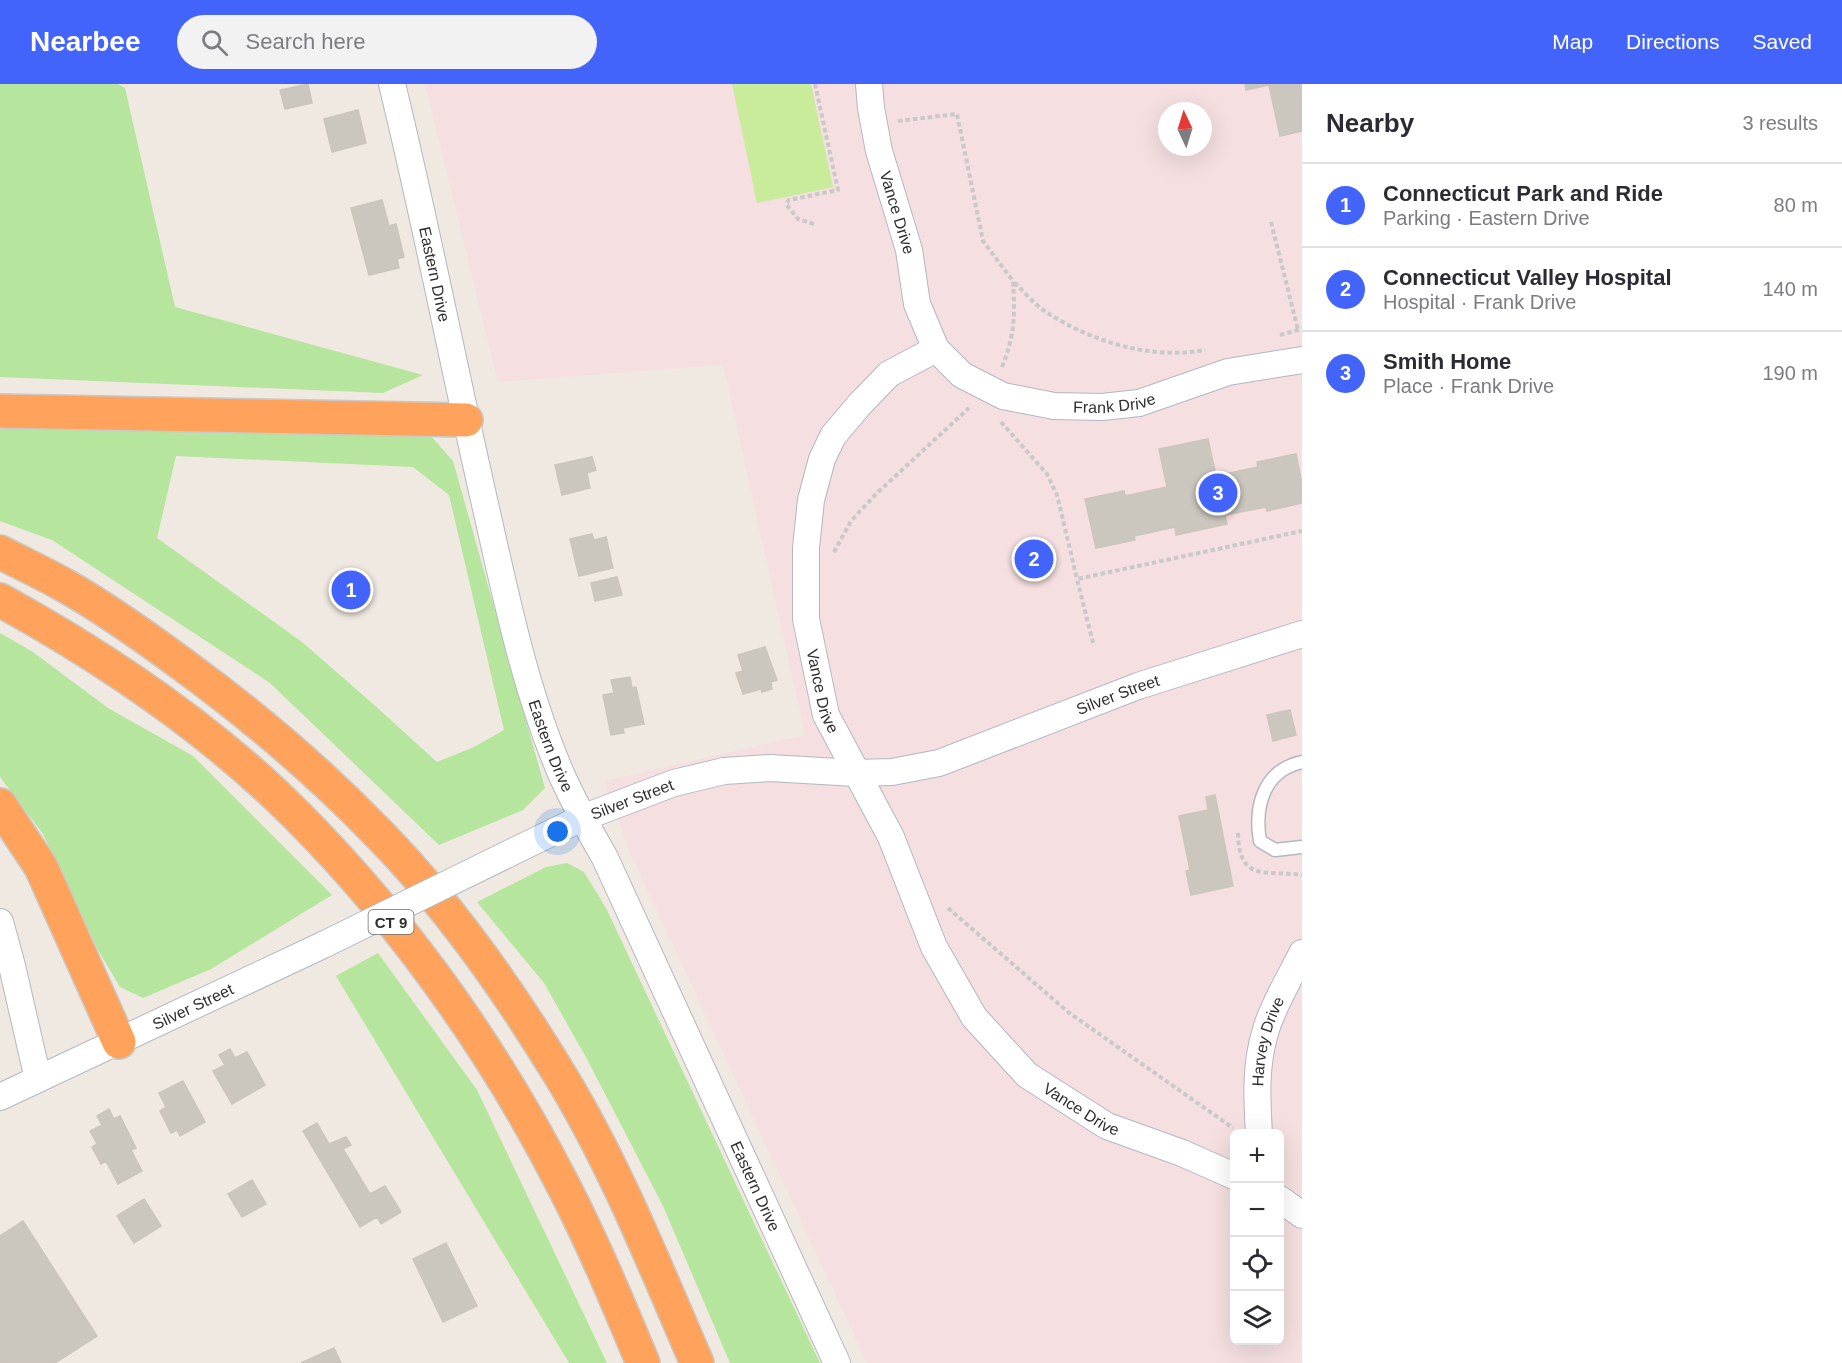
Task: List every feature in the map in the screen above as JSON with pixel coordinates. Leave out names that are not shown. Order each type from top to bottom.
[{"type":"highway","points":[[0,411],[466,420]]},
{"type":"highway","name":"CT 9","points":[[0,552],[64,585],[148,640],[230,699],[308,765],[372,827],[447,911],[506,991],[561,1076],[609,1166],[651,1255],[697,1363]]},
{"type":"highway","name":"CT 9","points":[[0,600],[127,677],[204,733],[276,795],[344,866],[405,938],[467,1023],[518,1104],[563,1185],[602,1267],[643,1363]]},
{"type":"highway","points":[[0,805],[41,867],[119,1042]]},
{"type":"street","name":"Eastern Drive","points":[[392,84],[466,420],[536,705],[562,776],[605,858],[837,1363]]},
{"type":"street","name":"Vance Drive","points":[[869,84],[879,151],[909,250],[917,304],[936,349],[890,374],[833,436],[822,459],[811,500],[806,548],[806,619],[826,715],[891,837],[934,947],[974,1017],[1027,1075],[1107,1126],[1182,1153],[1230,1174]]},
{"type":"street","name":"Frank Drive","points":[[936,349],[983,394],[1054,406],[1102,408],[1138,403],[1228,372],[1302,360]]},
{"type":"street","name":"Silver Street","points":[[0,1097],[325,944],[582,818],[674,783],[724,771],[770,768],[856,773],[892,772],[939,763],[1138,686],[1302,634]]},
{"type":"street","points":[[0,922],[38,1079]]},
{"type":"street","name":"Harvey Drive","points":[[1249,1129],[1265,1030],[1302,953]]},
{"type":"street","points":[[1284,1202],[1302,1215]]},
{"type":"lane","points":[[1302,762],[1286,766],[1266,785],[1257,822],[1260,841],[1275,850],[1302,847]]},
{"type":"path","points":[[814,224],[798,219],[786,204],[789,200],[838,190],[815,84]]},
{"type":"path","points":[[874,124],[957,114],[983,241],[1013,281],[1045,311],[1079,330],[1114,344],[1178,354],[1213,349]]},
{"type":"path","points":[[1269,337],[1300,330],[1271,222]]},
{"type":"path","points":[[832,557],[851,521],[876,494],[983,394],[999,375],[1012,342],[1015,316],[1013,281]]},
{"type":"path","points":[[983,394],[1047,474],[1057,495],[1093,644]]},
{"type":"path","points":[[1077,579],[1302,531]]},
{"type":"path","points":[[946,906],[1068,1012],[1244,1129]]},
{"type":"shaded area","points":[[425,84],[1302,84],[1302,1363],[867,1363],[630,853],[604,781],[805,735],[723,365],[498,382]]},
{"type":"green space","points":[[0,84],[118,84],[125,88],[175,307],[423,375],[383,393],[0,377]]},
{"type":"green space","points":[[732,84],[811,84],[833,187],[757,203]]},
{"type":"green space","points":[[0,415],[430,435],[453,461],[545,788],[523,810],[439,845],[270,683],[52,540],[0,521]],"holes":[[[176,456],[413,467],[449,495],[504,730],[474,747],[437,762],[302,642],[157,538]]]},
{"type":"green space","points":[[0,633],[33,652],[108,708],[193,756],[332,895],[211,969],[143,998],[120,987],[98,950],[43,834],[0,777]]},
{"type":"green space","points":[[567,863],[584,872],[606,908],[820,1363],[730,1363],[663,1206],[587,1059],[544,983],[477,902],[546,867]]},
{"type":"green space","points":[[378,953],[477,1090],[607,1363],[569,1363],[336,976]]},
{"type":"building","points":[[308,84],[312,103],[285,109],[280,90]]},
{"type":"building","points":[[1245,84],[1302,84],[1302,131],[1280,136],[1269,85],[1246,90]]},
{"type":"building","points":[[358,110],[366,143],[332,152],[324,119]]},
{"type":"building","points":[[382,200],[389,226],[396,224],[404,257],[397,259],[399,268],[369,275],[351,208]]},
{"type":"building","points":[[1208,439],[1216,476],[1258,467],[1257,462],[1296,454],[1302,484],[1302,503],[1267,511],[1266,507],[1225,515],[1227,524],[1176,535],[1175,527],[1134,536],[1135,540],[1096,548],[1085,499],[1124,491],[1125,496],[1167,487],[1159,449]]},
{"type":"building","points":[[592,457],[596,470],[587,473],[590,488],[562,495],[555,465]]},
{"type":"building","points":[[592,534],[594,540],[606,537],[613,568],[579,576],[570,539]]},
{"type":"building","points":[[617,577],[622,595],[595,601],[591,583]]},
{"type":"building","points":[[765,647],[777,680],[771,682],[772,689],[762,692],[761,689],[743,694],[736,673],[743,671],[738,655]]},
{"type":"building","points":[[630,677],[632,688],[636,687],[644,724],[623,728],[624,733],[611,735],[603,695],[614,693],[611,680]]},
{"type":"building","points":[[1290,710],[1296,735],[1273,741],[1267,715]]},
{"type":"building","points":[[1215,795],[1233,886],[1191,895],[1186,871],[1190,870],[1179,816],[1208,810],[1206,797]]},
{"type":"building","points":[[230,1049],[235,1058],[247,1052],[265,1085],[232,1104],[213,1071],[225,1065],[219,1055]]},
{"type":"building","points":[[183,1081],[205,1122],[180,1136],[177,1130],[171,1133],[160,1111],[166,1107],[159,1093]]},
{"type":"building","points":[[109,1109],[114,1119],[120,1116],[136,1148],[131,1150],[142,1171],[118,1184],[106,1161],[101,1164],[92,1147],[97,1144],[90,1131],[102,1125],[97,1116]]},
{"type":"building","points":[[317,1123],[329,1144],[346,1137],[351,1145],[343,1149],[370,1194],[385,1186],[401,1212],[381,1224],[377,1217],[360,1227],[303,1131]]},
{"type":"building","points":[[252,1180],[266,1204],[242,1217],[228,1194]]},
{"type":"building","points":[[144,1199],[161,1226],[134,1243],[117,1216]]},
{"type":"building","points":[[23,1221],[97,1336],[55,1363],[0,1363],[0,1236]]},
{"type":"building","points":[[446,1243],[477,1306],[443,1322],[413,1259]]},
{"type":"building","points":[[334,1348],[341,1363],[301,1363]]},
{"type":"place","name":"Smith Home","points":[[1218,493]]},
{"type":"place","name":"Connecticut Valley Hospital","points":[[1034,559]]},
{"type":"place","name":"Connecticut Park and Ride","points":[[351,590]]}]
